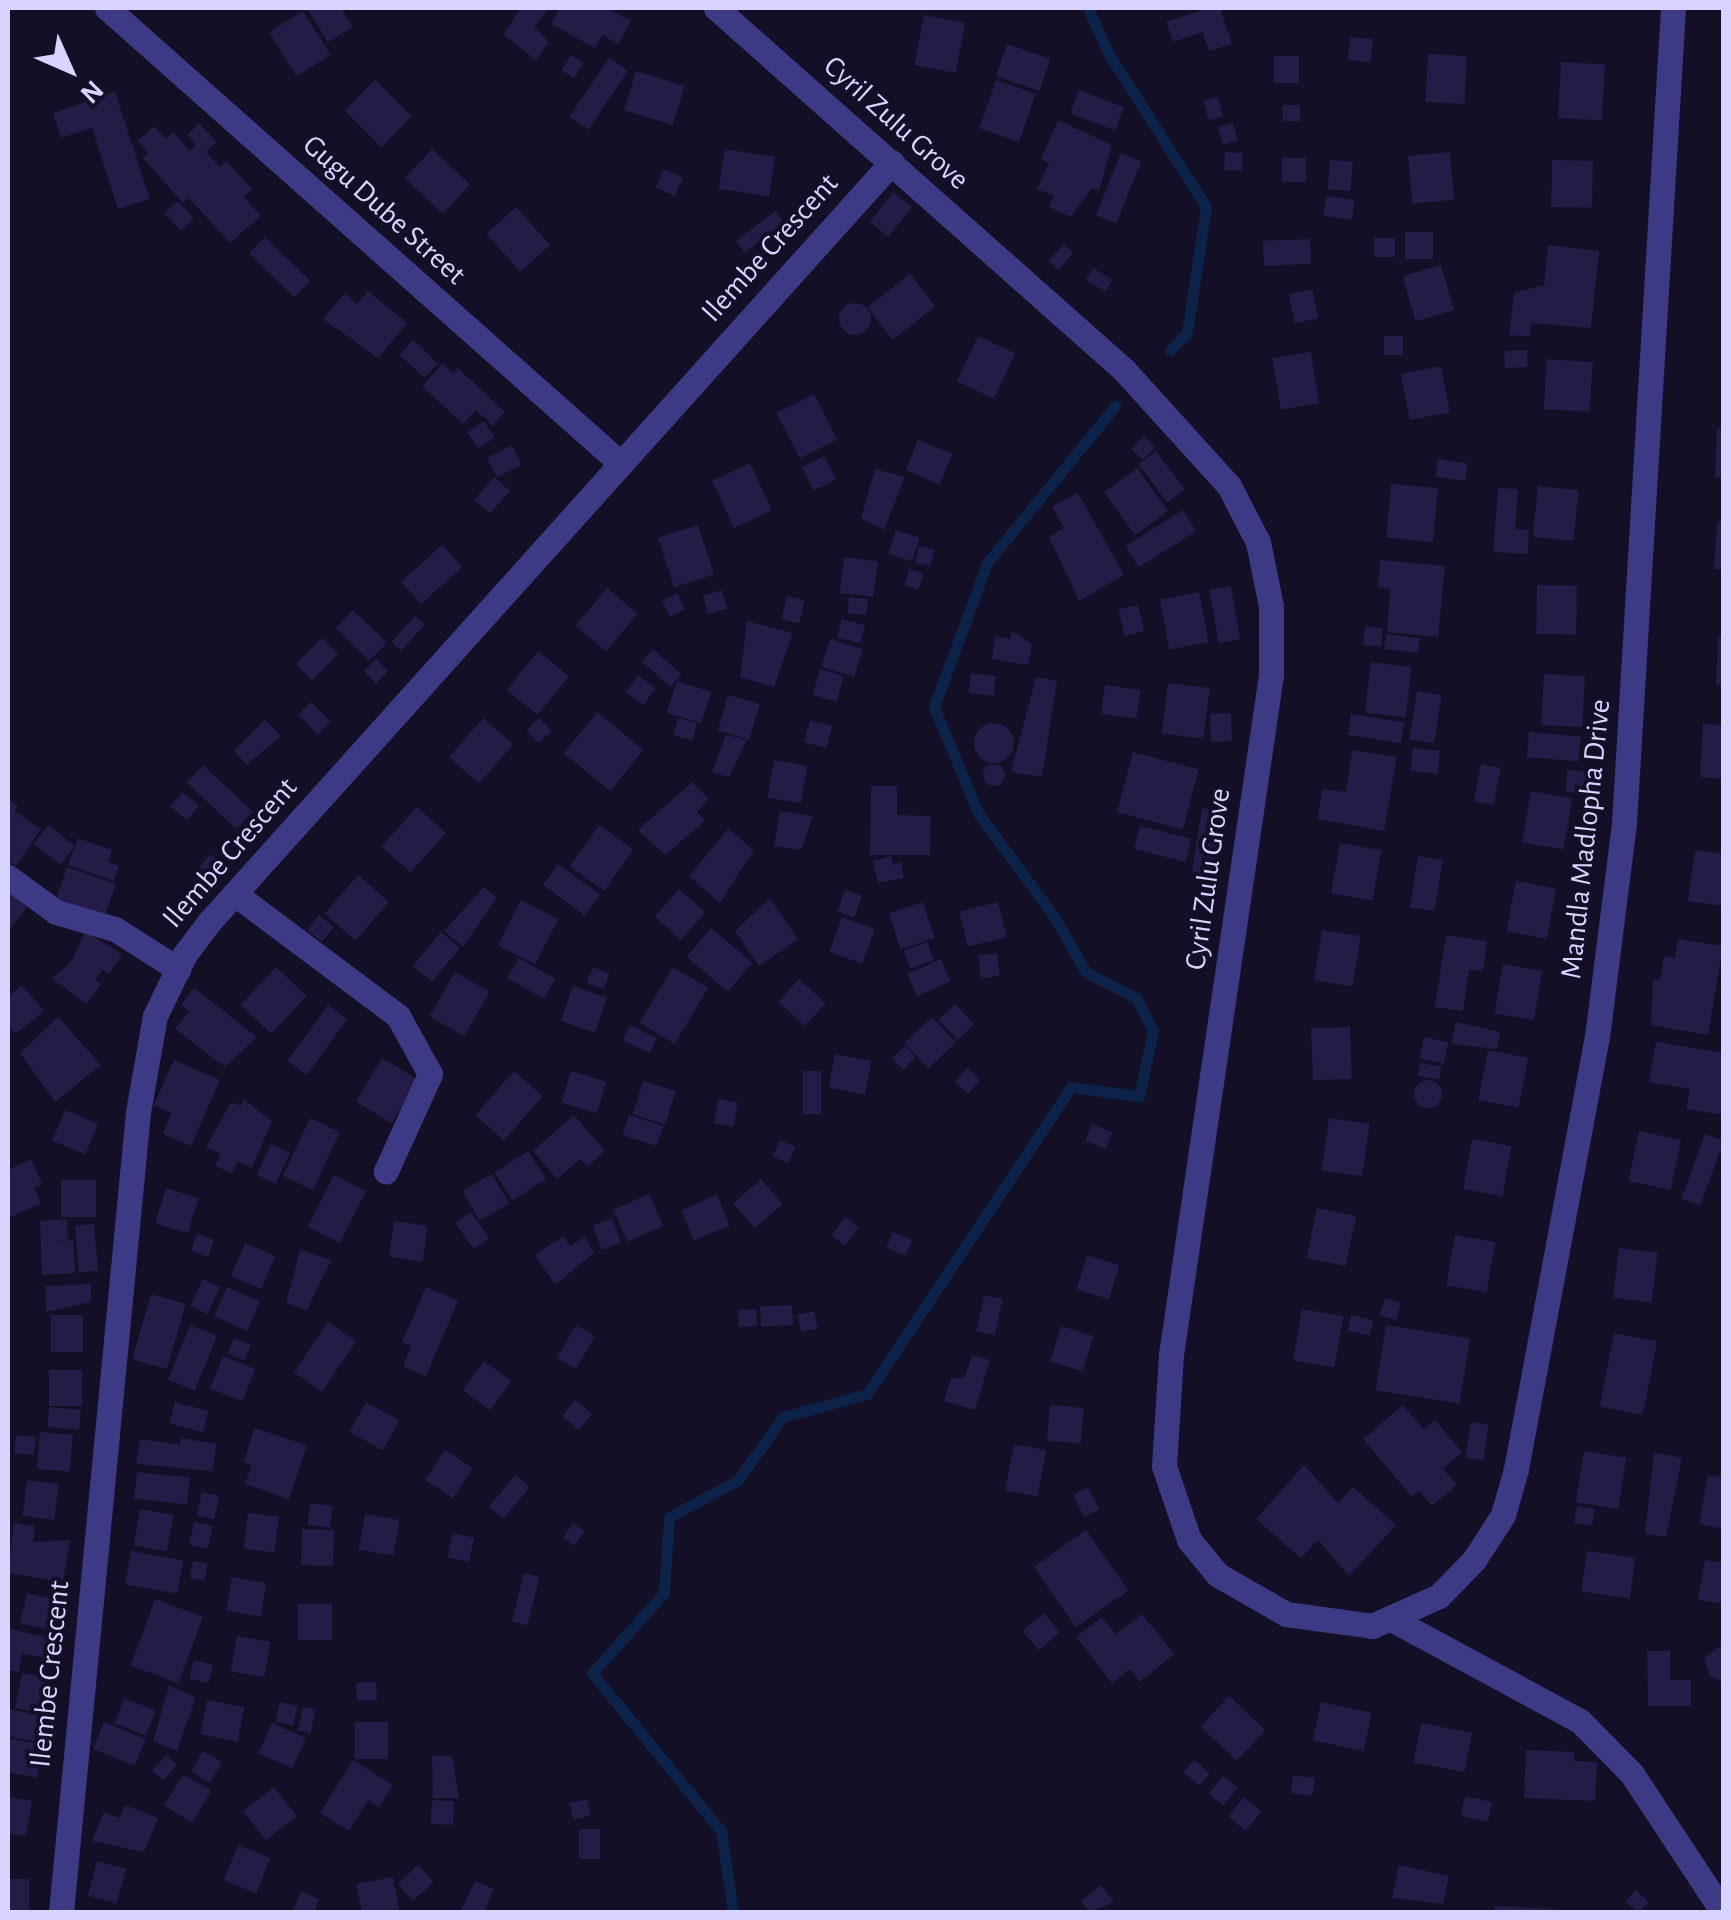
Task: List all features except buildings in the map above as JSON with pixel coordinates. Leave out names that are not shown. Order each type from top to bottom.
[{"type":"street","name":"Gugu Dube Street","points":[[107,8],[618,462]]},
{"type":"street","name":"Cyril Zulu Grove","points":[[716,8],[1124,370],[1229,486],[1258,542],[1271,606],[1271,675],[1172,1355],[1164,1466],[1189,1540],[1218,1574],[1250,1598],[1328,1623],[1395,1621]]},
{"type":"street","name":"Mandla Madlopha Drive","points":[[1395,1621],[1450,1584],[1503,1514],[1596,1037],[1624,823],[1673,8]]},
{"type":"street","name":"Ilembe Crescent","points":[[61,1912],[138,1112],[155,1016],[178,969],[235,894],[618,462],[892,162]]},
{"type":"street","points":[[8,878],[56,912],[115,929],[178,969]]},
{"type":"street","points":[[235,894],[398,1016],[430,1074],[386,1171]]},
{"type":"street","points":[[1395,1621],[1580,1721],[1632,1774],[1723,1912]]},
{"type":"waterway","points":[[1088,8],[1109,54],[1206,207],[1187,333],[1170,350]]},
{"type":"waterway","points":[[733,1912],[721,1831],[592,1673],[664,1593],[669,1517],[737,1481],[783,1417],[867,1394],[1071,1087],[1139,1096],[1153,1031],[1136,998],[1086,972],[1053,915],[978,813],[934,707],[987,563],[1115,406]]}]
